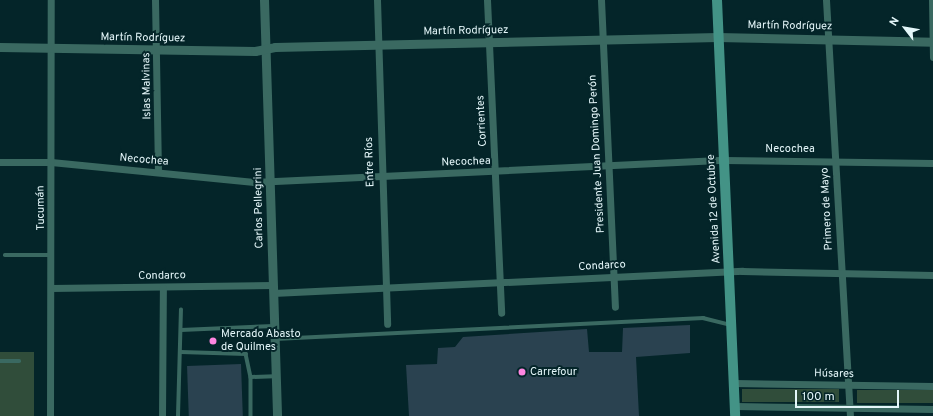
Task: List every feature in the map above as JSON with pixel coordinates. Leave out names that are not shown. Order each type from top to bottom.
[{"type":"main road","name":"Avenida 12 de Octubre","points":[[717,0],[735,411]]},
{"type":"street","name":"Tucumán","points":[[50,416],[53,49],[51,0]]},
{"type":"street","name":"Islas Malvinas","points":[[156,0],[158,172]]},
{"type":"street","name":"Carlos Pellegrini","points":[[264,0],[277,416]]},
{"type":"street","name":"Entre Ríos","points":[[376,0],[387,324]]},
{"type":"street","name":"Corrientes","points":[[487,0],[488,43],[496,172],[501,313]]},
{"type":"street","name":"Presidente Juan Domingo Perón","points":[[600,0],[615,276],[615,307]]},
{"type":"street","name":"Primero de Mayo","points":[[826,0],[850,416]]},
{"type":"street","points":[[932,0],[933,57]]},
{"type":"street","name":"Martín Rodríguez","points":[[0,47],[53,49],[266,49],[378,45],[602,42],[718,37],[932,42]]},
{"type":"street","name":"Necochea","points":[[0,162],[52,162],[270,181],[496,172],[724,160],[933,163]]},
{"type":"street","name":"Condarco","points":[[51,288],[386,288],[729,271],[933,275]]},
{"type":"street","points":[[162,416],[163,288]]},
{"type":"street","name":"Húsares","points":[[734,383],[933,386]]},
{"type":"street","points":[[735,411],[850,408],[933,409]]},
{"type":"lane","points":[[5,255],[52,255]]},
{"type":"lane","points":[[178,416],[181,310]]},
{"type":"lane","points":[[274,339],[703,318],[732,325]]},
{"type":"lane","points":[[181,330],[274,326]]},
{"type":"lane","points":[[181,352],[242,352],[248,357],[251,377],[252,416]]},
{"type":"lane","points":[[0,361],[19,361]]},
{"type":"lane","points":[[251,377],[276,376]]},
{"type":"green space","points":[[0,352],[34,352],[34,416],[0,416]]},
{"type":"green space","points":[[742,389],[839,389],[839,402],[742,402]]},
{"type":"green space","points":[[857,390],[933,390],[933,403],[857,403]]},
{"type":"building","name":"Carrefour","points":[[690,325],[690,353],[636,357],[639,416],[409,416],[406,365],[437,364],[438,348],[455,347],[463,337],[587,329],[589,352],[622,352],[623,328]]},
{"type":"building","points":[[241,364],[243,416],[189,416],[187,366]]},
{"type":"place","name":"Mercado Abasto de Quilmes","points":[[213,341]]},
{"type":"place","name":"Carrefour","points":[[522,372]]}]
